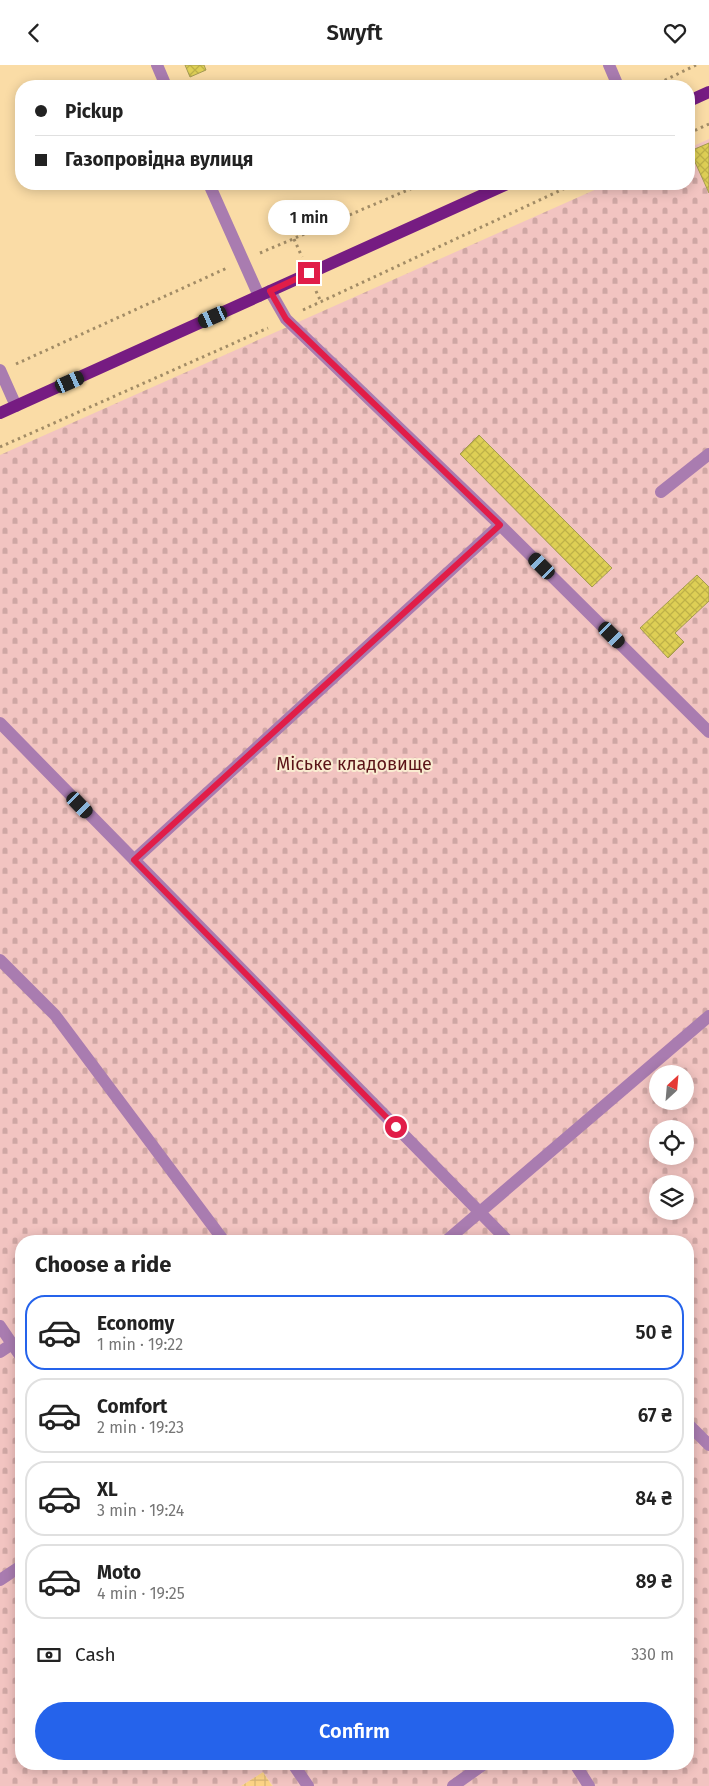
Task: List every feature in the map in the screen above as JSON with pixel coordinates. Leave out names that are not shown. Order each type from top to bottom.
[{"type":"main road","points":[[695,98],[709,92]]},
{"type":"main road","points":[[0,413],[494,190]]},
{"type":"street","points":[[157,65],[163,80]]},
{"type":"street","points":[[609,65],[615,80]]},
{"type":"street","points":[[212,190],[243,260],[265,293],[286,319],[500,525],[709,732]]},
{"type":"street","points":[[0,370],[16,406]]},
{"type":"street","points":[[661,492],[709,454]]},
{"type":"street","points":[[134,860],[500,525]]},
{"type":"street","points":[[0,723],[502,1235]]},
{"type":"street","points":[[0,960],[55,1015],[220,1235]]},
{"type":"street","points":[[453,1235],[709,1016]]},
{"type":"street","points":[[0,1326],[15,1348]]},
{"type":"street","points":[[0,1352],[12,1344]]},
{"type":"street","points":[[694,1430],[709,1445]]},
{"type":"street","points":[[0,1580],[15,1570]]},
{"type":"street","points":[[297,1770],[308,1786]]},
{"type":"street","points":[[452,1786],[475,1770]]},
{"type":"street","points":[[579,1770],[589,1786]]},
{"type":"path","points":[[665,80],[696,65]]},
{"type":"path","points":[[695,130],[709,124]]},
{"type":"path","points":[[0,370],[243,260],[408,190]]},
{"type":"shaded area","points":[[263,1772],[272,1786],[241,1786]]},
{"type":"green space","name":"Міське кладовище","points":[[709,139],[709,1786],[273,1786],[263,1772],[241,1786],[0,1786],[0,455],[595,190],[695,190],[695,145]]},
{"type":"building","points":[[185,65],[204,65],[206,70],[190,77]]},
{"type":"building","points":[[709,143],[709,193],[695,162],[695,149]]},
{"type":"building","points":[[479,435],[612,568],[592,587],[460,454]]},
{"type":"building","points":[[697,575],[709,587],[709,601],[675,633],[684,642],[668,658],[640,628]]},
{"type":"route","points":[[309,273],[270,291],[286,319],[500,525],[134,860],[396,1127]]}]
